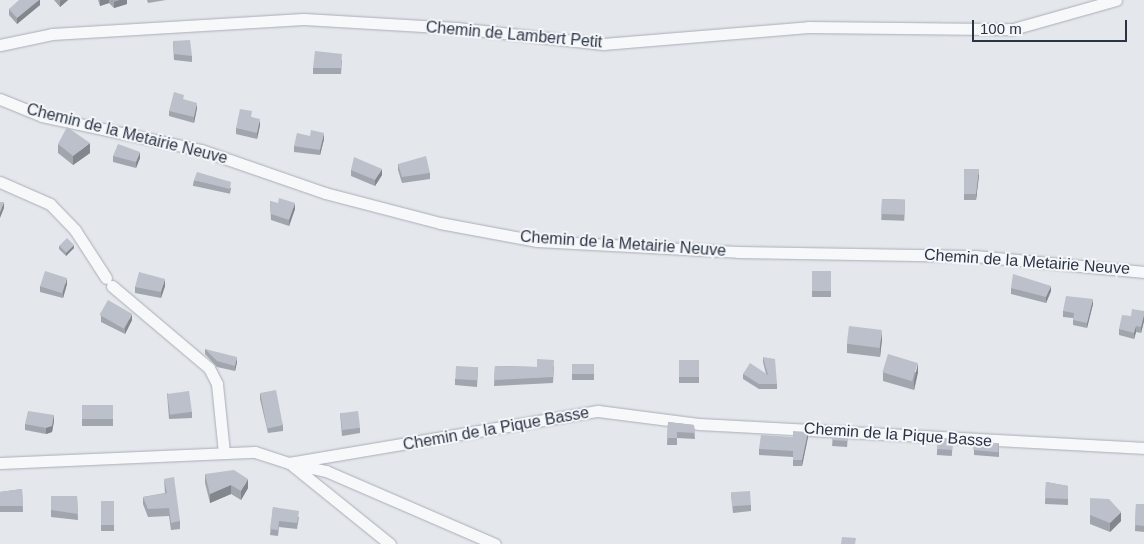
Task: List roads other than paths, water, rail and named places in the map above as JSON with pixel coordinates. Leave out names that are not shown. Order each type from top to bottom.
[{"type":"street","name":"Chemin de Lambert Petit","points":[[0,45],[52,34],[304,19],[457,28],[603,44],[808,27],[1013,29],[1116,0]]},
{"type":"street","name":"Chemin de la Metairie Neuve","points":[[0,99],[42,116],[201,150],[325,193],[440,224],[537,241],[738,252],[975,256],[1144,272]]},
{"type":"street","points":[[0,182],[50,204],[75,230],[109,282],[209,368],[217,384],[224,453]]},
{"type":"street","name":"Chemin de la Pique Basse","points":[[0,463],[255,452],[289,463],[598,411],[700,424],[1144,448]]},
{"type":"street","points":[[289,463],[390,544]]},
{"type":"street","points":[[289,463],[326,471],[495,544]]}]
